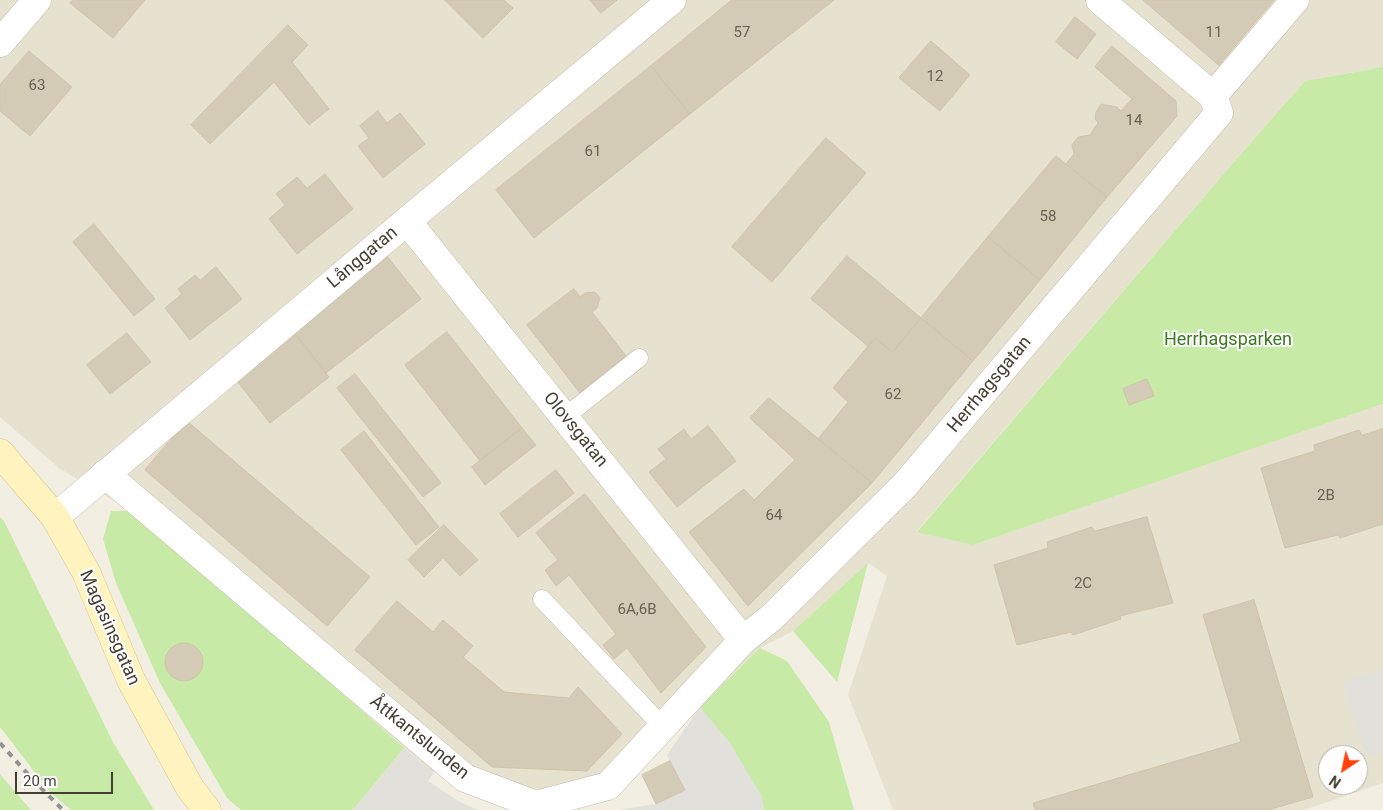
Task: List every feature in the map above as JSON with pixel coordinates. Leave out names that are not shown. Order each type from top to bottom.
[{"type":"street","points":[[0,43],[37,0]]},
{"type":"street","name":"Långgatan","points":[[55,517],[672,0]]},
{"type":"street","points":[[1100,0],[1216,104]]},
{"type":"street","name":"Herrhagsgatan","points":[[743,640],[771,618],[905,485],[1216,104],[1295,0]]},
{"type":"street","name":"Olovsgatan","points":[[407,221],[743,640]]},
{"type":"street","name":"Magasinsgatan","points":[[0,453],[55,517],[86,572],[131,680],[190,788],[207,810]]},
{"type":"street","name":"Åttkantslunden","points":[[105,474],[465,778],[536,805],[608,786],[743,640]]},
{"type":"lane","points":[[565,417],[639,358]]},
{"type":"lane","points":[[542,599],[663,726]]},
{"type":"shaded area","points":[[0,0],[1383,0],[1383,67],[1305,81],[917,531],[973,545],[1383,404],[1383,783],[1368,788],[1368,745],[1318,745],[1318,795],[1348,795],[1304,810],[893,810],[848,695],[887,576],[868,563],[793,631],[760,648],[700,707],[597,799],[435,771],[404,748],[266,626],[131,511],[59,468],[0,417]]},
{"type":"shaded area","points":[[1383,670],[1383,752],[1368,756],[1368,745],[1362,745],[1343,682]]},
{"type":"shaded area","points":[[700,707],[730,743],[761,795],[764,810],[618,810],[656,804],[685,790],[667,755]]},
{"type":"shaded area","points":[[404,748],[435,771],[428,781],[457,800],[477,810],[353,810]]},
{"type":"green space","name":"Herrhagsparken","points":[[1383,67],[1383,404],[973,545],[917,532],[1305,81]]},
{"type":"green space","points":[[111,511],[131,511],[266,626],[404,748],[353,810],[241,810],[227,798],[160,683],[116,583],[103,539]]},
{"type":"green space","points":[[0,517],[4,521],[113,742],[154,810],[71,810],[50,792],[0,727]]},
{"type":"green space","points":[[868,563],[837,682],[793,631]]},
{"type":"green space","points":[[760,648],[787,661],[829,722],[854,810],[764,810],[761,795],[700,707]]},
{"type":"green space","points":[[0,774],[31,810],[0,810]]},
{"type":"building","points":[[73,0],[145,0],[113,38],[70,3]]},
{"type":"building","points":[[445,0],[504,0],[513,8],[483,38]]},
{"type":"building","points":[[590,0],[617,0],[601,13]]},
{"type":"building","points":[[732,0],[834,0],[690,114],[651,66]]},
{"type":"building","points":[[1143,0],[1274,0],[1219,65]]},
{"type":"building","points":[[1075,17],[1096,34],[1077,59],[1056,42]]},
{"type":"building","points":[[288,25],[308,45],[292,62],[329,109],[309,125],[274,82],[210,144],[191,125]]},
{"type":"building","points":[[931,41],[970,75],[940,111],[899,78]]},
{"type":"building","points":[[1112,46],[1176,101],[1177,116],[1107,197],[1066,164],[1074,154],[1072,145],[1078,137],[1090,135],[1098,123],[1095,119],[1096,112],[1101,104],[1117,107],[1121,111],[1132,99],[1095,67]]},
{"type":"building","points":[[29,51],[72,87],[30,136],[0,111],[0,85]]},
{"type":"building","points":[[651,66],[690,114],[534,238],[496,190]]},
{"type":"building","points":[[378,111],[387,123],[400,113],[425,144],[383,178],[358,146],[369,138],[360,126]]},
{"type":"building","points":[[826,138],[866,173],[772,282],[732,247]]},
{"type":"building","points":[[1056,156],[1107,197],[1040,280],[988,237]]},
{"type":"building","points":[[325,174],[353,209],[297,254],[269,219],[285,205],[276,194],[297,177],[307,188]]},
{"type":"building","points":[[94,224],[155,299],[134,316],[73,242]]},
{"type":"building","points":[[988,237],[1040,280],[973,361],[921,318]]},
{"type":"building","points":[[387,256],[421,299],[326,373],[292,330]]},
{"type":"building","points":[[847,256],[921,318],[892,352],[875,338],[868,346],[811,299]]},
{"type":"building","points":[[216,267],[242,299],[190,340],[165,308],[182,294],[178,289],[195,275],[200,280]]},
{"type":"building","points":[[574,289],[580,297],[585,293],[595,292],[600,298],[597,308],[592,312],[626,356],[580,393],[527,325]]},
{"type":"building","points":[[921,318],[973,361],[872,483],[818,439],[848,402],[833,388],[875,338],[892,352]]},
{"type":"building","points":[[292,330],[329,377],[270,423],[233,376]]},
{"type":"building","points":[[447,332],[522,428],[480,461],[405,365]]},
{"type":"building","points":[[127,333],[151,362],[110,394],[87,365]]},
{"type":"building","points":[[355,374],[441,483],[423,497],[337,388]]},
{"type":"building","points":[[1147,379],[1154,396],[1129,405],[1123,389]]},
{"type":"building","points":[[769,398],[872,483],[748,606],[689,532],[744,489],[754,500],[795,460],[750,418]]},
{"type":"building","points":[[187,421],[370,577],[327,626],[145,470]]},
{"type":"building","points":[[708,426],[736,461],[677,507],[649,472],[666,459],[658,449],[684,429],[691,439]]},
{"type":"building","points":[[522,428],[536,445],[485,485],[472,467]]},
{"type":"building","points":[[1383,429],[1383,524],[1340,538],[1338,535],[1285,548],[1261,468],[1315,451],[1314,445],[1359,430],[1362,435]]},
{"type":"building","points":[[364,431],[439,527],[416,545],[341,450]]},
{"type":"building","points":[[556,470],[574,493],[518,537],[500,514]]},
{"type":"building","points":[[585,494],[706,647],[661,693],[627,648],[614,659],[603,645],[616,634],[569,575],[556,586],[545,570],[558,560],[536,533]]},
{"type":"building","points":[[1147,517],[1173,603],[1120,616],[1121,619],[1073,635],[1071,632],[1017,645],[994,565],[1048,548],[1047,542],[1092,527],[1094,531]]},
{"type":"building","points":[[444,525],[478,560],[460,576],[443,558],[424,577],[408,560]]},
{"type":"building","points":[[1254,600],[1313,797],[1268,810],[1035,810],[1033,803],[1241,742],[1203,615]]},
{"type":"building","points":[[397,601],[433,632],[443,620],[473,646],[463,657],[504,692],[569,698],[578,687],[622,734],[587,771],[492,767],[355,650]]},
{"type":"building","points":[[184,643],[198,648],[203,662],[198,676],[184,681],[170,676],[165,662],[170,648]]},
{"type":"building","points":[[670,761],[685,790],[656,804],[642,775]]},
{"type":"railway","points":[[0,743],[63,810]]}]
